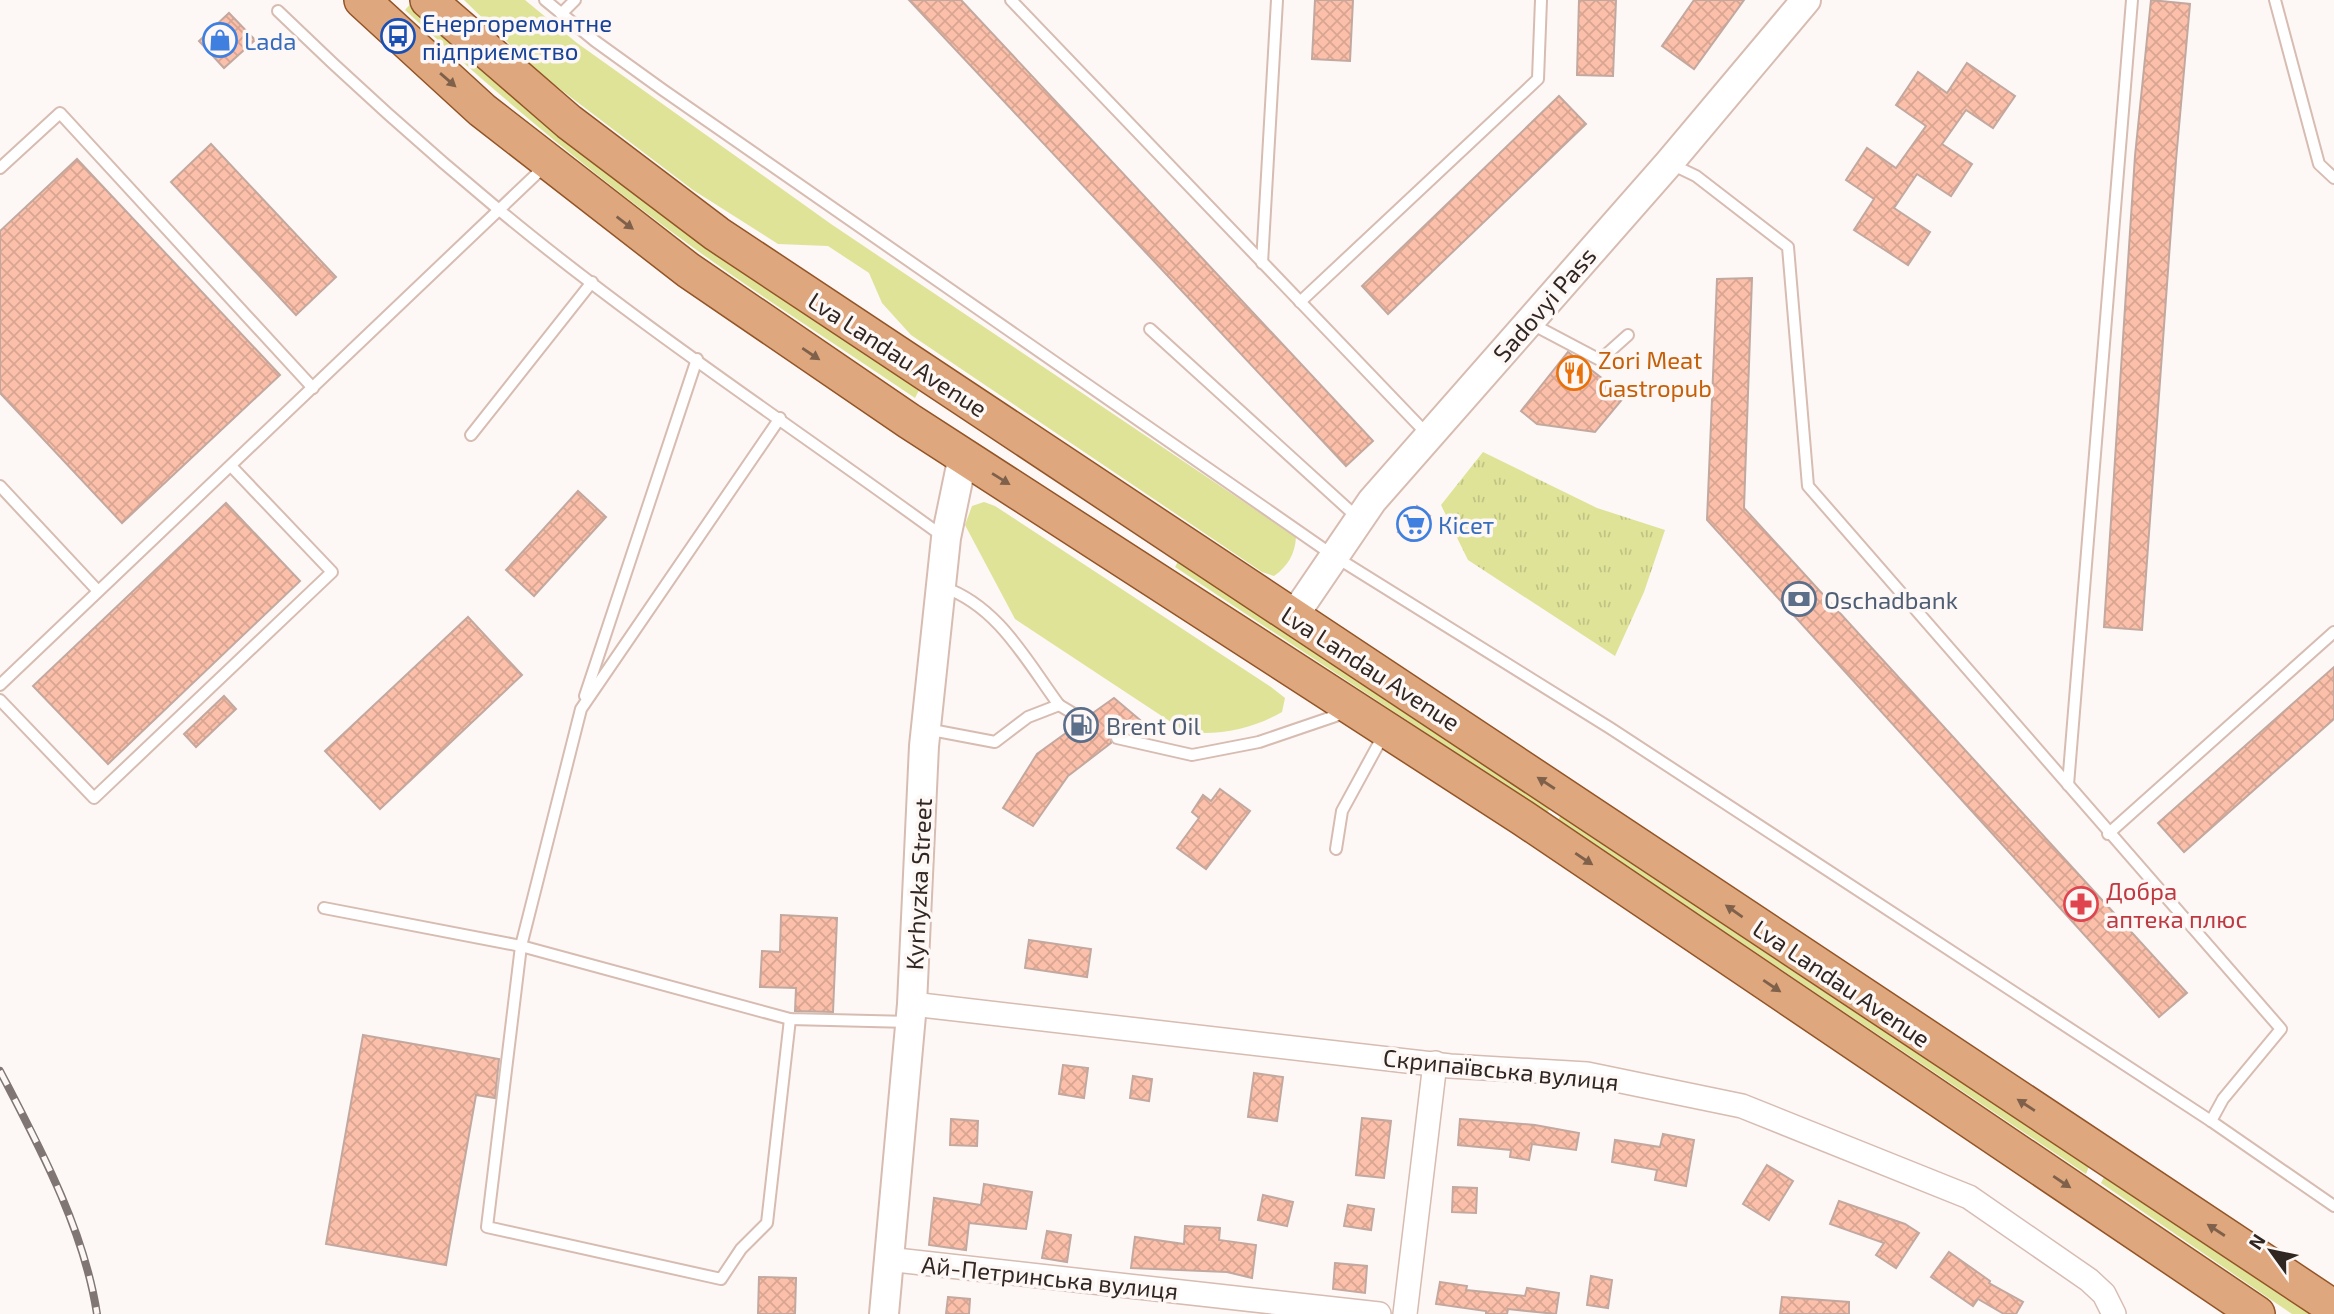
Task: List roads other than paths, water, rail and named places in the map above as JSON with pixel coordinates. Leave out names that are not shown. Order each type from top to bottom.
[{"type":"main road","name":"Lva Landau Avenue","points":[[362,0],[482,110],[688,270],[963,456],[1149,573],[1570,849],[2257,1314]]},
{"type":"main road","name":"Lva Landau Avenue","points":[[428,0],[523,85],[652,187],[792,285],[1566,795],[1792,951],[2334,1308]]},
{"type":"main road","points":[[963,456],[990,414]]},
{"type":"main road","points":[[1149,573],[1172,536]]},
{"type":"street","name":"Sadovyi Pass","points":[[1293,617],[1359,519],[1429,435],[1669,163],[1806,0]]},
{"type":"street","name":"Kyrhyzka Street","points":[[884,1314],[911,1013],[924,746],[939,586],[963,456]]},
{"type":"street","name":"Скрипаївська вулиця","points":[[911,1013],[1435,1063],[1587,1074],[1742,1105],[1969,1197],[2089,1280],[2104,1294],[2114,1314]]},
{"type":"street","points":[[1405,1314],[1435,1063]]},
{"type":"street","name":"Ай-Петринська вулиця","points":[[887,1259],[1380,1314]]},
{"type":"lane","points":[[545,0],[693,111],[1334,556],[1610,728],[2211,1121],[2334,1206]]},
{"type":"lane","points":[[561,14],[575,0]]},
{"type":"lane","points":[[1011,0],[1429,435]]},
{"type":"lane","points":[[1262,263],[1277,0]]},
{"type":"lane","points":[[1300,302],[1538,79],[1541,0]]},
{"type":"lane","points":[[2068,785],[2132,0]]},
{"type":"lane","points":[[2275,0],[2319,164],[2334,178]]},
{"type":"lane","points":[[278,11],[358,89],[499,210],[592,282],[946,538]]},
{"type":"lane","points":[[0,168],[60,113],[313,388]]},
{"type":"lane","points":[[0,685],[548,163]]},
{"type":"lane","points":[[1669,163],[1696,176],[1788,247],[1808,486],[2108,834],[2281,1029],[2223,1099],[2211,1121]]},
{"type":"lane","points":[[471,435],[592,282]]},
{"type":"lane","points":[[1528,322],[1600,360],[1628,335]]},
{"type":"lane","points":[[1150,329],[1359,519]]},
{"type":"lane","points":[[697,359],[581,709],[521,946],[487,1227],[721,1279],[741,1250],[767,1223],[790,1019]]},
{"type":"lane","points":[[581,709],[780,418]]},
{"type":"lane","points":[[0,700],[93,798],[332,572],[230,466]]},
{"type":"lane","points":[[0,486],[98,591]]},
{"type":"lane","points":[[939,586],[966,595],[1000,624],[1059,705],[1084,720]]},
{"type":"lane","points":[[2108,834],[2334,632]]},
{"type":"lane","points":[[924,746],[937,731],[995,742],[1028,717],[1059,705]]},
{"type":"lane","points":[[1116,738],[1192,755],[1259,741],[1357,710]]},
{"type":"lane","points":[[1336,849],[1342,811],[1386,729]]},
{"type":"lane","points":[[324,908],[521,946],[790,1019],[911,1013]]},
{"type":"railway","points":[[0,1071],[44,1158],[71,1220],[91,1282],[97,1314]]},
{"type":"place","name":"Енергоремонтне підприємство","points":[[398,36]]},
{"type":"place","name":"Lada","points":[[220,40]]},
{"type":"place","name":"Zori Meat Gastropub","points":[[1574,373]]},
{"type":"place","name":"Кісет","points":[[1414,524]]},
{"type":"place","name":"Oschadbank","points":[[1799,599]]},
{"type":"place","name":"Brent Oil","points":[[1081,725]]},
{"type":"place","name":"Добра аптека плюс","points":[[2081,904]]}]
